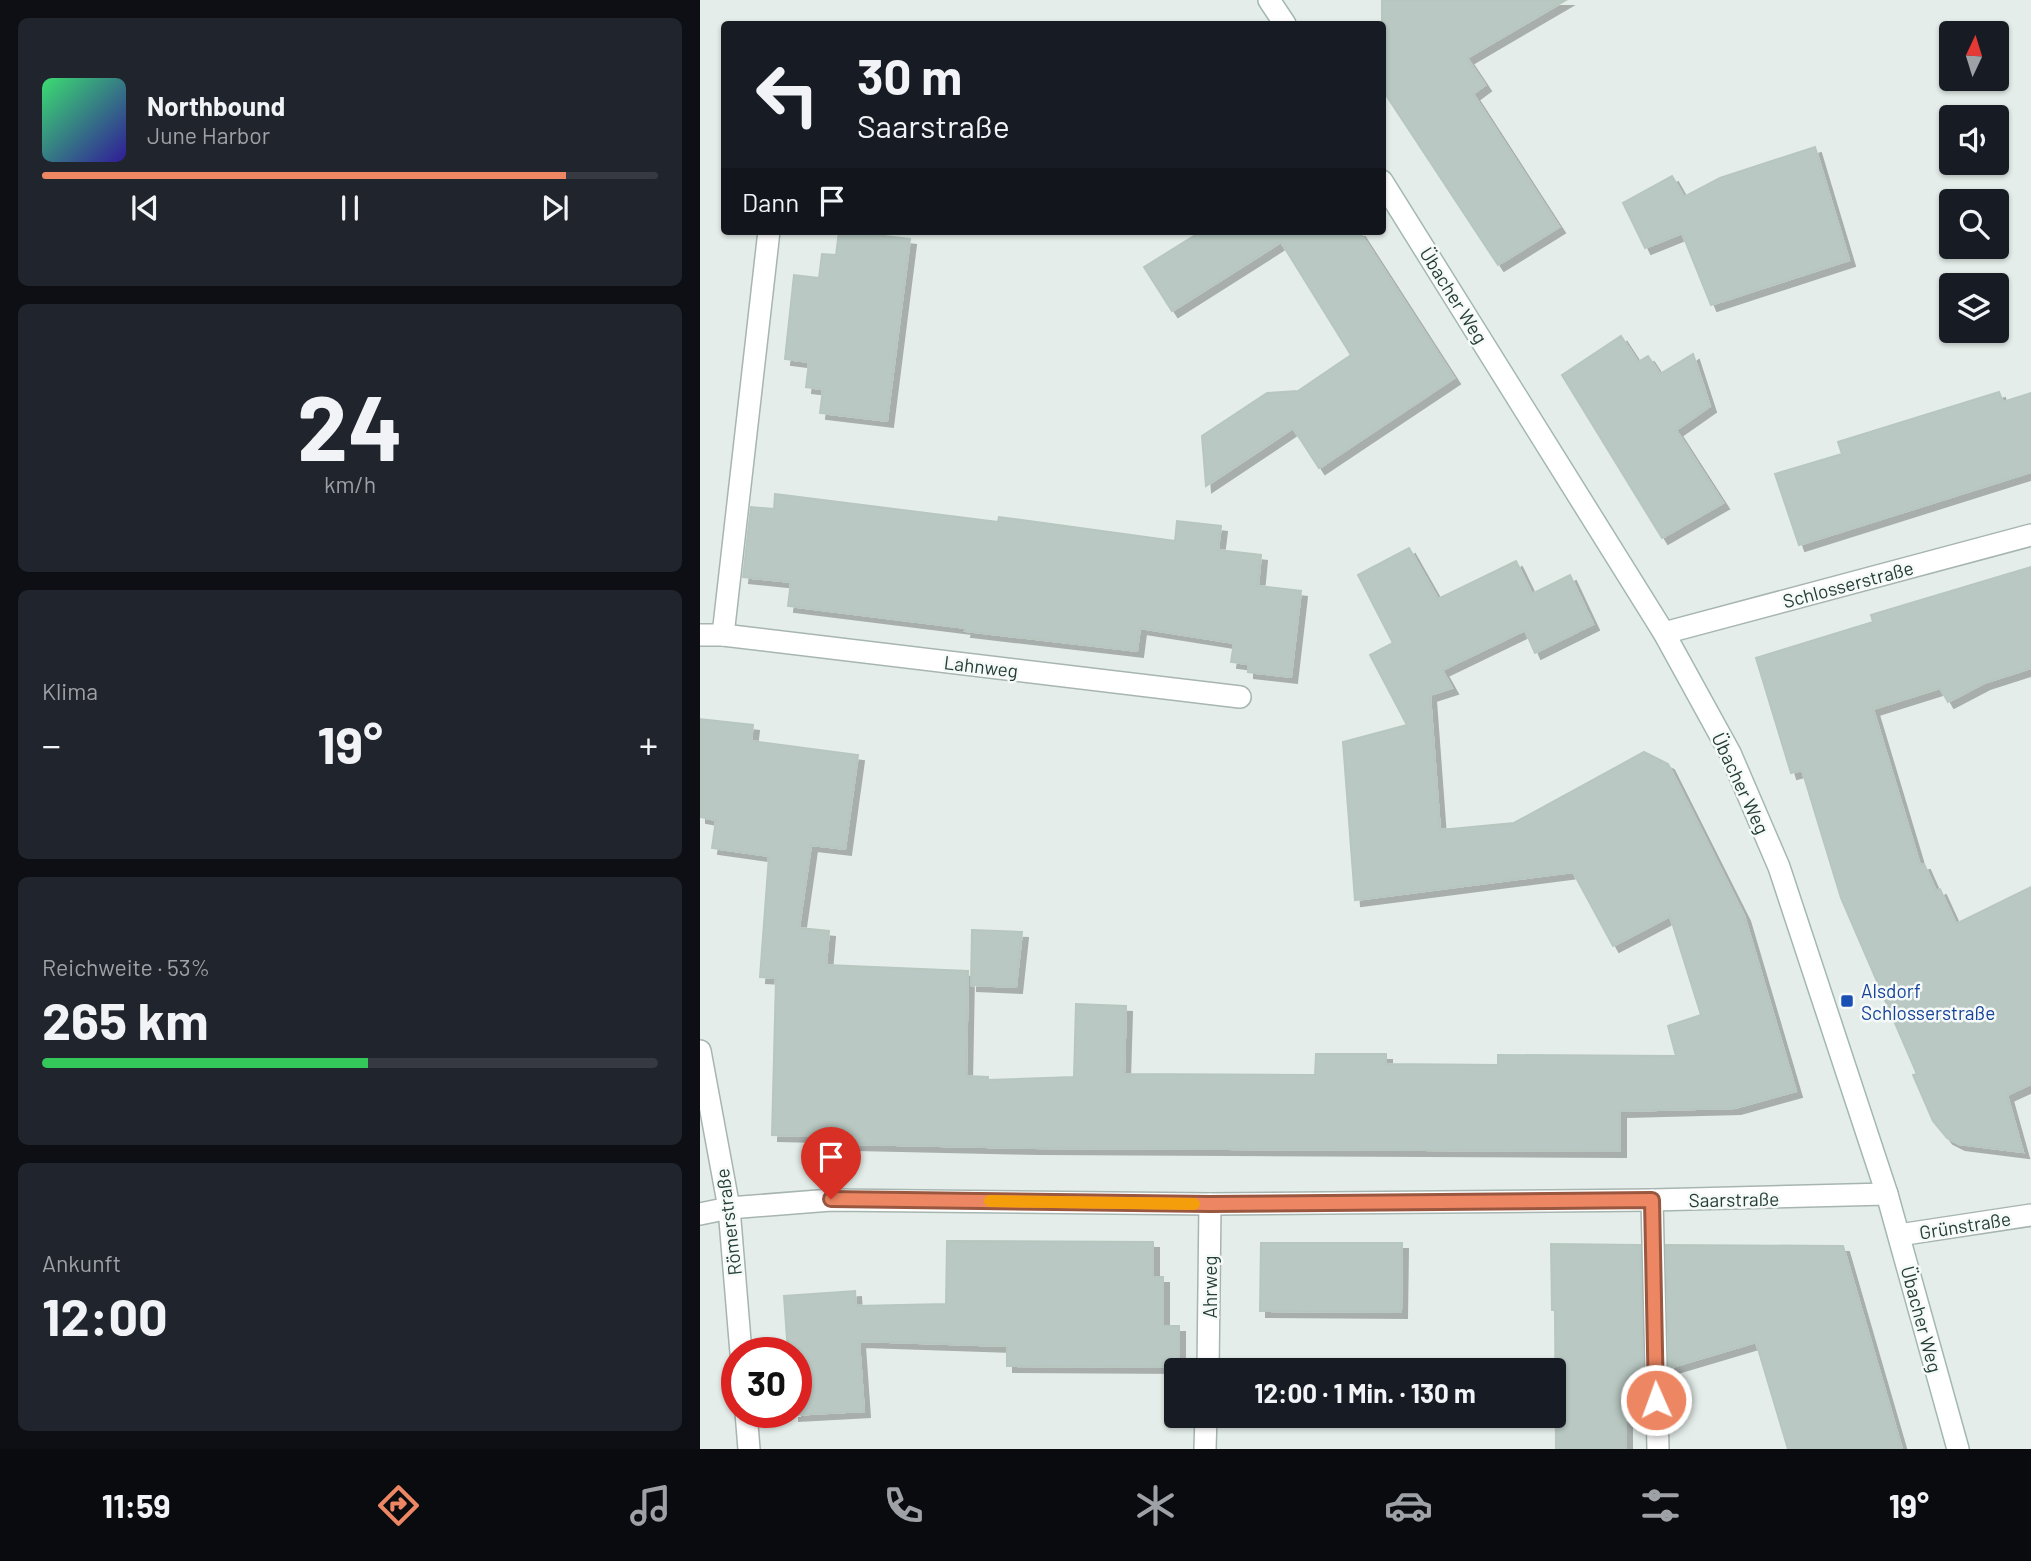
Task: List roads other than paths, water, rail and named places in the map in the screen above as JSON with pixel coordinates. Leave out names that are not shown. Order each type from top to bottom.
[{"type":"street","points":[[1269,0],[1283,21]]},
{"type":"street","name":"Übacher Weg","points":[[1386,187],[1664,633],[1730,753],[1779,867],[1887,1194],[1958,1449]]},
{"type":"street","points":[[723,635],[769,235]]},
{"type":"street","name":"Schlosserstraße","points":[[1664,633],[2031,535]]},
{"type":"street","name":"Lahnweg","points":[[700,635],[723,635],[1240,697]]},
{"type":"street","name":"Römerstraße","points":[[700,1051],[729,1208],[740,1337]]},
{"type":"street","name":"Saarstraße","points":[[700,1214],[729,1208],[831,1199],[1210,1204],[1652,1200],[1887,1194]]},
{"type":"street","points":[[1652,1200],[1658,1449]]},
{"type":"street","name":"Ahrweg","points":[[1208,1358],[1210,1204]]},
{"type":"street","name":"Grünstraße","points":[[1899,1235],[2031,1214]]},
{"type":"street","points":[[747,1428],[749,1449]]},
{"type":"street","points":[[1205,1449],[1206,1428]]},
{"type":"place","name":"Alsdorf Schlosserstraße","points":[[1847,1001]]}]
